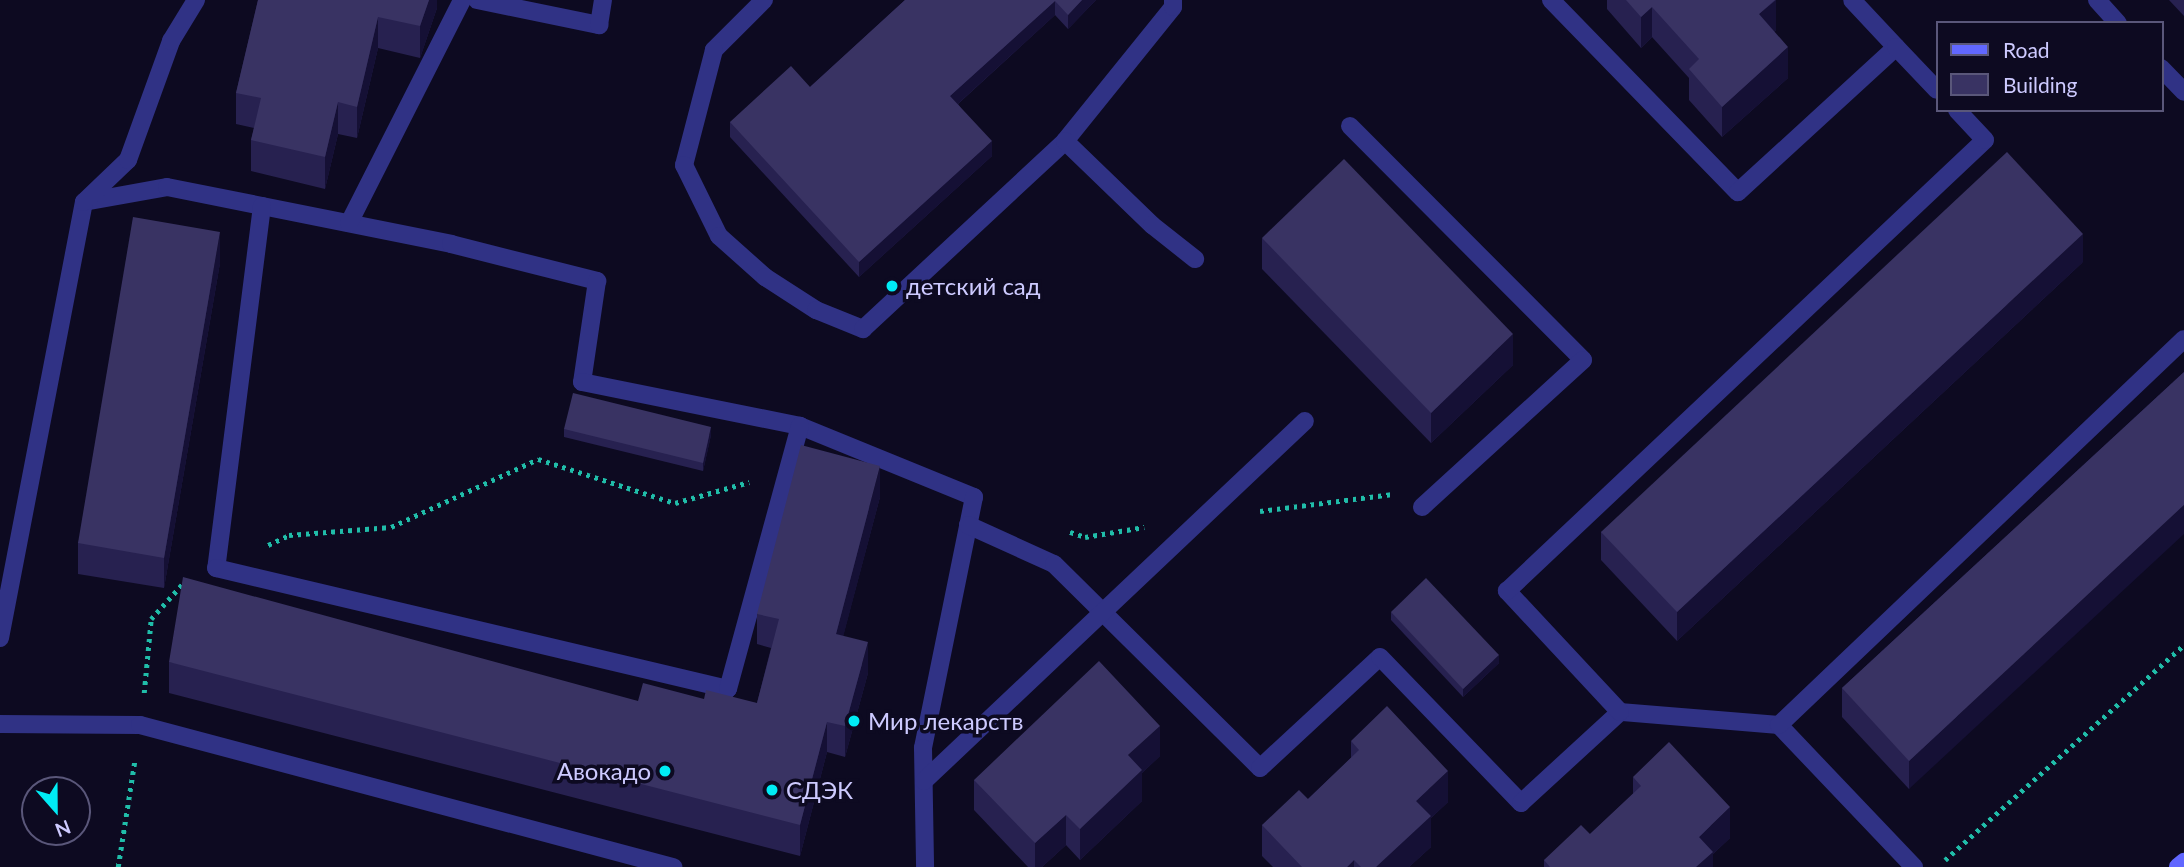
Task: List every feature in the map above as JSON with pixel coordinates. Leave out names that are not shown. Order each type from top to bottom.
[{"type":"main road","points":[[2178,867],[2184,862]]},
{"type":"lane","points":[[0,638],[84,202],[128,160],[171,41],[196,0]]},
{"type":"lane","points":[[349,223],[462,0]]},
{"type":"lane","points":[[477,0],[599,25],[603,0]]},
{"type":"lane","points":[[764,0],[714,50],[684,165],[719,236],[765,276],[816,310],[863,329],[1065,141],[1173,7],[1173,0]]},
{"type":"lane","points":[[1551,0],[1738,192],[1896,47]]},
{"type":"lane","points":[[1852,0],[1936,89]]},
{"type":"lane","points":[[2097,0],[2116,21]]},
{"type":"lane","points":[[2163,70],[2184,92]]},
{"type":"lane","points":[[1914,867],[1779,725],[1620,712],[1507,591],[1985,139],[1958,112]]},
{"type":"lane","points":[[1350,126],[1583,360],[1422,506]]},
{"type":"lane","points":[[1065,141],[1152,225],[1195,259]]},
{"type":"lane","points":[[84,202],[167,187],[349,223],[597,281],[582,382],[800,426],[974,497],[923,748],[925,867]]},
{"type":"lane","points":[[262,206],[216,568],[728,689],[800,426]]},
{"type":"lane","points":[[1779,725],[2184,340]]},
{"type":"lane","points":[[924,781],[1305,421]]},
{"type":"lane","points":[[968,525],[1054,564],[1260,768],[1380,657],[1521,803],[1620,712]]},
{"type":"lane","points":[[0,724],[141,725],[673,867]]},
{"type":"path","points":[[118,867],[141,725],[151,619],[179,583],[289,535],[391,527],[538,459],[675,503],[787,471]]},
{"type":"path","points":[[1937,867],[2184,645]]},
{"type":"building","points":[[258,0],[429,0],[420,26],[378,17],[357,107],[338,102],[325,157],[251,140],[261,98],[236,93]]},
{"type":"building","points":[[905,0],[1082,0],[1068,15],[1055,1],[950,96],[992,141],[859,262],[730,122],[791,66],[810,87]]},
{"type":"building","points":[[1626,0],[1775,0],[1759,14],[1788,47],[1722,107],[1689,69],[1699,59],[1652,7],[1641,17]]},
{"type":"building","points":[[2007,152],[2083,234],[1677,612],[1601,532]]},
{"type":"building","points":[[1344,159],[1513,334],[1431,413],[1262,238]]},
{"type":"building","points":[[133,217],[220,232],[164,558],[78,543]]},
{"type":"building","points":[[2184,372],[2184,505],[1909,761],[1842,688]]},
{"type":"building","points":[[573,393],[711,427],[703,463],[564,429]]},
{"type":"building","points":[[801,445],[880,466],[836,634],[868,642],[845,726],[827,722],[800,825],[169,662],[183,577],[638,701],[643,683],[704,699],[706,690],[757,703],[779,619],[757,614]]},
{"type":"building","points":[[1426,578],[1499,655],[1463,689],[1391,612]]},
{"type":"building","points":[[1099,661],[1160,726],[1128,755],[1142,770],[1080,829],[1066,815],[1035,843],[974,780]]},
{"type":"building","points":[[1387,706],[1448,771],[1416,801],[1431,816],[1376,867],[1361,867],[1354,860],[1347,867],[1302,867],[1262,825],[1299,790],[1308,799],[1359,750],[1351,741]]},
{"type":"building","points":[[1669,742],[1730,807],[1699,837],[1713,852],[1696,867],[1550,867],[1544,860],[1581,825],[1590,834],[1641,786],[1633,777]]},
{"type":"place","name":"детский сад","points":[[892,286]]},
{"type":"place","name":"Мир лекарств","points":[[854,721]]},
{"type":"place","name":"Авокадо","points":[[665,771]]},
{"type":"place","name":"СДЭК","points":[[772,790]]}]
